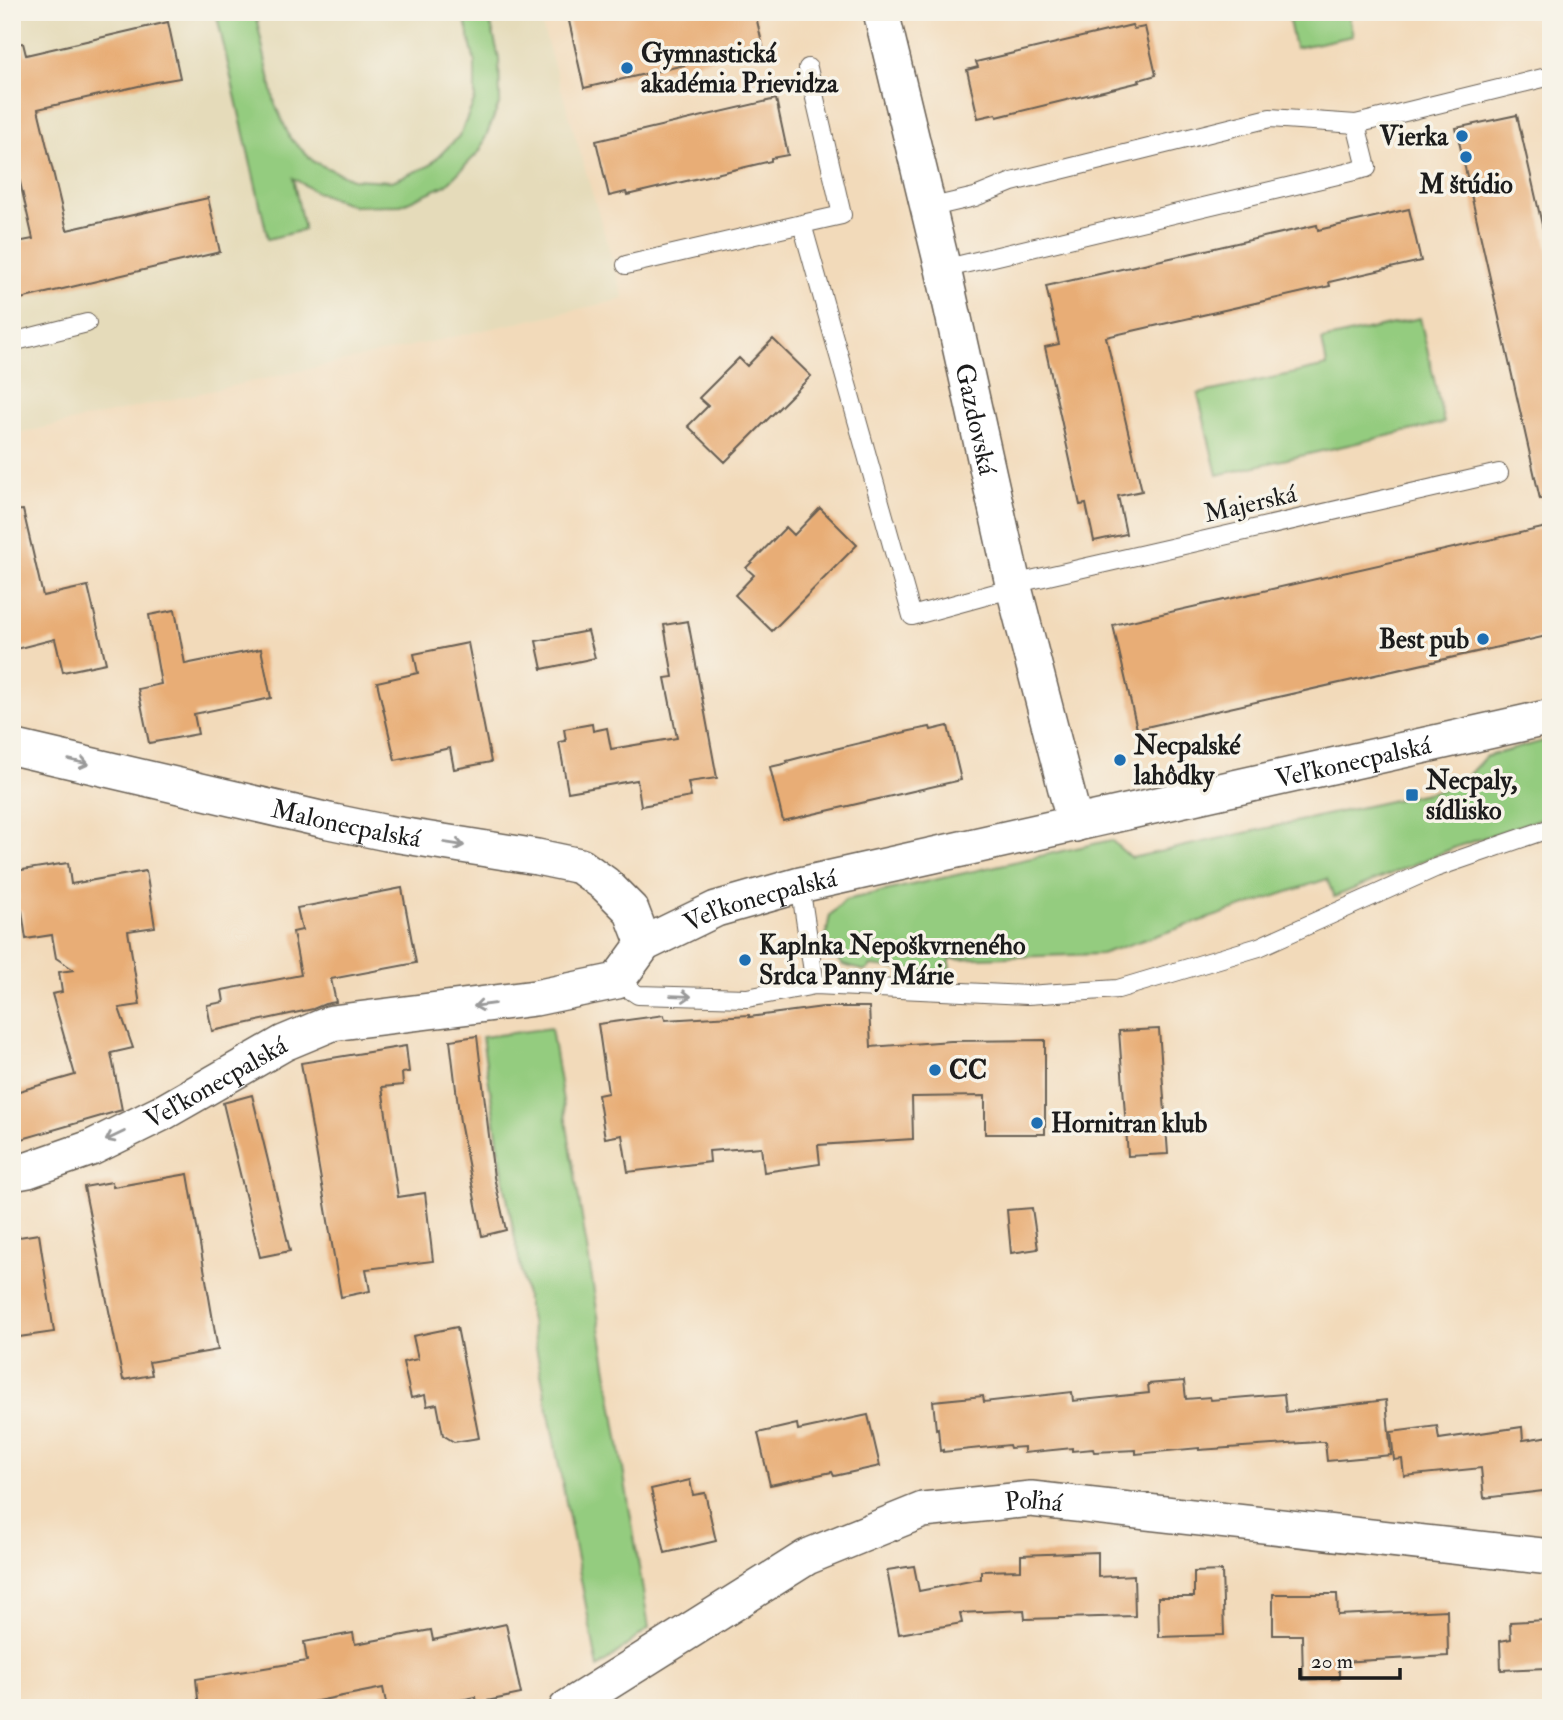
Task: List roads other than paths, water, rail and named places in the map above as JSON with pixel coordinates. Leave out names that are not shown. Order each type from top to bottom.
[{"type":"street","name":"Gazdovská","points":[[881,12],[943,269],[1013,586],[1075,824]]},
{"type":"street","name":"Veľkonecpalská","points":[[12,1173],[91,1148],[162,1113],[284,1044],[331,1023],[535,998],[617,981],[644,944],[716,909],[800,885],[1551,717]]},
{"type":"street","name":"Malonecpalská","points":[[12,747],[329,821],[580,866],[605,884],[631,910],[644,944]]},
{"type":"street","name":"Poľná","points":[[567,1708],[807,1557],[923,1510],[1031,1499],[1551,1557]]},
{"type":"lane","points":[[626,265],[842,215],[808,68]]},
{"type":"lane","points":[[928,208],[975,197],[1012,183],[1270,118],[1356,124],[1551,76]]},
{"type":"lane","points":[[943,269],[1367,168],[1356,124]]},
{"type":"lane","name":"Majerská","points":[[803,224],[912,616],[1013,586],[1499,473]]},
{"type":"lane","points":[[12,342],[87,323]]},
{"type":"lane","points":[[617,981],[638,995],[747,998],[815,985],[1027,995],[1118,989],[1259,947],[1435,868],[1551,828]]},
{"type":"lane","points":[[800,885],[815,985]]},
{"type":"place","name":"Gymnastická akadémia Prievidza","points":[[627,68]]},
{"type":"place","name":"Vierka","points":[[1462,136]]},
{"type":"place","name":"M štúdio","points":[[1466,157]]},
{"type":"place","name":"Best pub","points":[[1483,639]]},
{"type":"place","name":"Necpalské lahôdky","points":[[1120,760]]},
{"type":"place","name":"Necpaly, sídlisko","points":[[1412,795]]},
{"type":"place","name":"Kaplnka Nepoškvrneného Srdca Panny Márie","points":[[745,960]]},
{"type":"place","name":"CC","points":[[935,1070]]},
{"type":"place","name":"Hornitran klub","points":[[1037,1123]]}]
